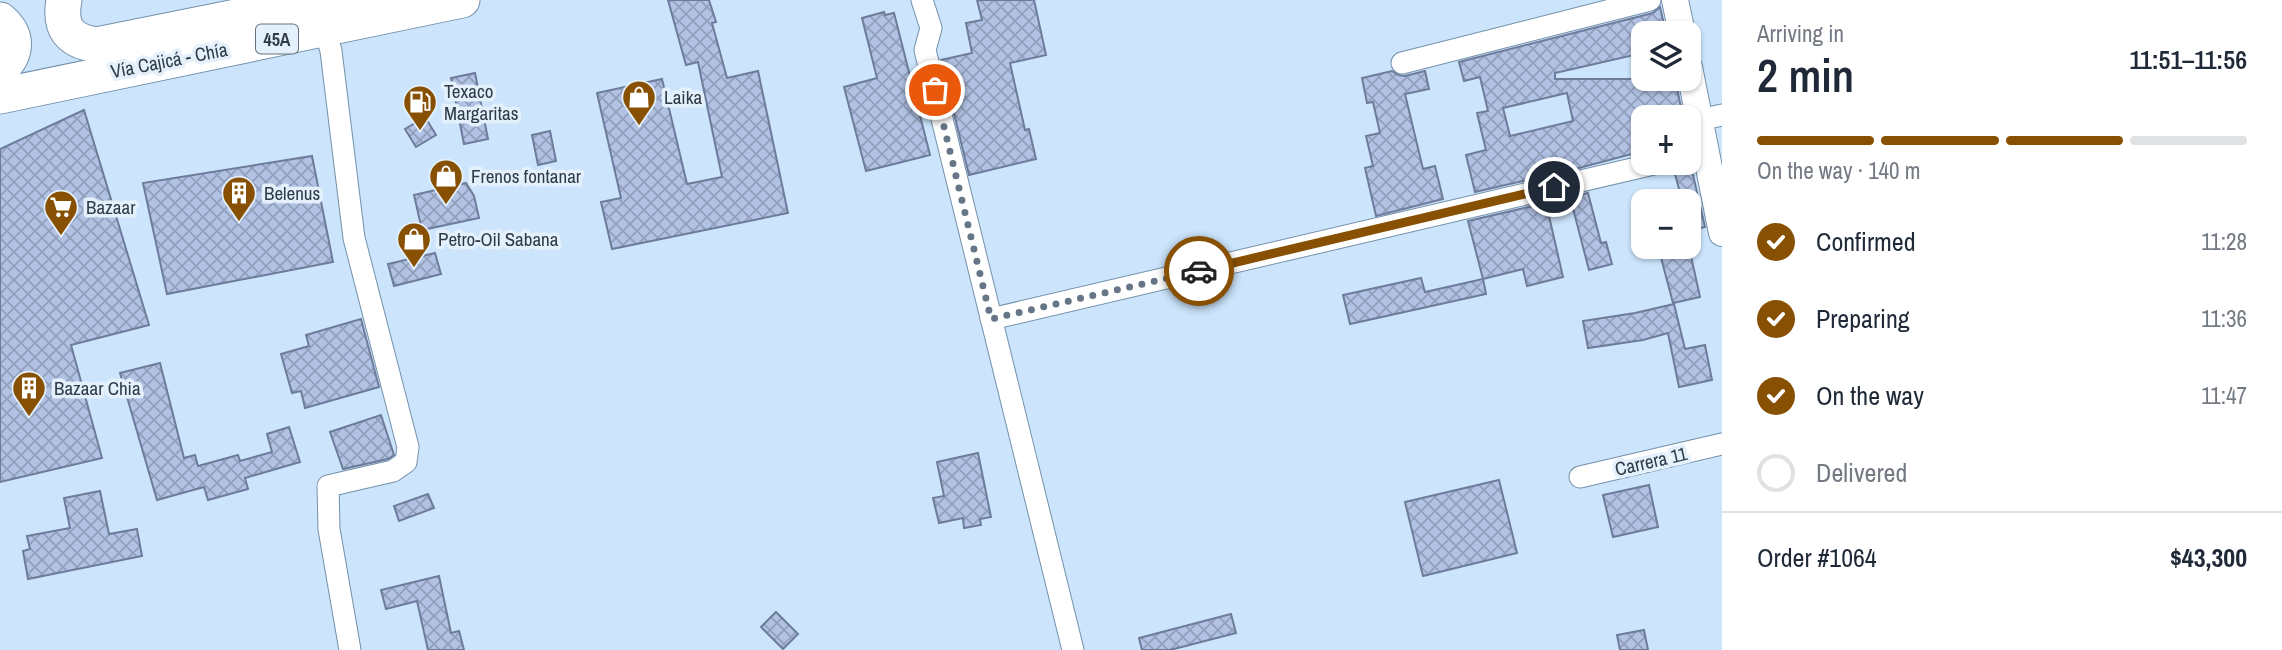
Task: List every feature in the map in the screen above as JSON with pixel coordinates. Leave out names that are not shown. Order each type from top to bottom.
[{"type":"highway","points":[[64,0],[61,15],[66,31],[80,42],[97,45],[236,17],[363,0],[414,10]]},
{"type":"highway","name":"Vía Cajicá - Chía","points":[[0,96],[461,0]]},
{"type":"highway","points":[[0,20],[10,28],[14,46],[10,61],[0,71]]},
{"type":"street","points":[[922,0],[930,28],[925,50],[1073,650]]},
{"type":"street","points":[[1402,63],[1650,0]]},
{"type":"street","points":[[1675,0],[1679,21]]},
{"type":"street","points":[[326,29],[354,238],[408,447],[406,462],[393,471],[328,486],[329,529],[350,650]]},
{"type":"street","points":[[1700,91],[1711,117],[1701,143]]},
{"type":"street","points":[[1701,167],[1722,233]]},
{"type":"street","points":[[991,319],[1631,169]]},
{"type":"street","name":"Carrera 11","points":[[1580,477],[1722,444]]},
{"type":"building","points":[[668,0],[709,0],[716,22],[712,23],[727,78],[758,71],[788,213],[612,249],[601,202],[621,198],[597,93],[662,79],[687,184],[722,177],[698,62],[686,65]]},
{"type":"building","points":[[977,0],[1034,0],[1046,55],[1010,63],[1025,130],[1029,129],[1036,159],[969,175],[941,60],[972,53],[966,23],[982,20]]},
{"type":"building","points":[[1660,7],[1663,21],[1631,21],[1631,56],[1555,73],[1555,79],[1631,79],[1631,91],[1678,91],[1680,105],[1631,105],[1631,154],[1564,172],[1561,163],[1538,169],[1540,177],[1475,192],[1466,155],[1486,150],[1477,113],[1488,111],[1480,77],[1464,81],[1459,62],[1653,13]],"holes":[[[1567,93],[1573,121],[1510,136],[1503,108]]]},
{"type":"building","points":[[884,12],[885,15],[894,13],[930,155],[866,171],[844,87],[877,78],[862,18]]},
{"type":"building","points":[[1392,71],[1405,76],[1425,71],[1429,89],[1405,94],[1423,169],[1435,166],[1443,199],[1376,216],[1365,168],[1373,166],[1366,136],[1380,133],[1373,102],[1367,103],[1362,78]]},
{"type":"building","points":[[475,73],[488,139],[464,144],[451,78]]},
{"type":"building","name":"Bazaar","points":[[84,110],[149,325],[71,345],[102,458],[0,482],[0,149]]},
{"type":"building","name":"Texaco Margaritas","points":[[425,117],[436,135],[416,147],[405,129]]},
{"type":"building","points":[[550,131],[556,161],[538,165],[532,135]]},
{"type":"building","name":"Belenus","points":[[312,156],[333,262],[167,294],[143,183]]},
{"type":"building","points":[[1675,175],[1693,175],[1696,189],[1679,189]]},
{"type":"building","name":"Frenos fontanar","points":[[466,183],[474,196],[479,218],[422,230],[414,195]]},
{"type":"building","points":[[1588,193],[1601,243],[1606,242],[1612,264],[1589,270],[1570,197]]},
{"type":"building","points":[[1546,203],[1563,277],[1527,286],[1523,269],[1483,279],[1468,221]]},
{"type":"building","points":[[1701,210],[1705,227],[1701,228]]},
{"type":"building","name":"Petro-Oil Sabana","points":[[435,253],[441,274],[394,286],[388,264]]},
{"type":"building","points":[[1661,259],[1692,259],[1700,297],[1673,303]]},
{"type":"building","points":[[1421,278],[1425,292],[1483,279],[1486,294],[1350,324],[1343,295]]},
{"type":"building","points":[[1674,304],[1685,349],[1705,345],[1712,380],[1679,387],[1668,333],[1643,340],[1588,348],[1583,321]]},
{"type":"building","points":[[361,319],[379,387],[305,408],[301,391],[292,393],[281,354],[309,346],[306,335]]},
{"type":"building","points":[[160,363],[184,458],[195,455],[198,466],[238,455],[240,461],[272,452],[267,434],[289,427],[300,462],[245,478],[248,489],[208,500],[204,487],[157,500],[120,373]]},
{"type":"building","points":[[381,415],[394,455],[388,459],[343,469],[330,432]]},
{"type":"building","points":[[978,453],[991,517],[980,519],[981,525],[964,528],[963,518],[939,523],[933,498],[944,496],[937,462]]},
{"type":"building","points":[[1499,480],[1517,553],[1423,576],[1405,502]]},
{"type":"building","points":[[1649,485],[1658,527],[1613,537],[1603,495]]},
{"type":"building","points":[[100,491],[109,534],[137,529],[142,556],[28,579],[23,551],[30,549],[27,536],[70,528],[64,498]]},
{"type":"building","points":[[428,494],[434,508],[399,521],[394,506]]},
{"type":"building","points":[[439,576],[451,633],[459,631],[464,650],[428,650],[417,601],[386,609],[381,590]]},
{"type":"building","points":[[776,612],[798,634],[783,649],[761,627]]},
{"type":"building","points":[[1231,614],[1236,633],[1170,650],[1142,650],[1139,638]]},
{"type":"building","points":[[1644,630],[1648,650],[1620,650],[1617,635]]},
{"type":"way so far","points":[[935,90],[991,319],[1199,271]]},
{"type":"place","name":"Laika","points":[[639,127]]},
{"type":"place","name":"Texaco Margaritas","points":[[420,132]]},
{"type":"place","name":"Frenos fontanar","points":[[446,206]]},
{"type":"place","name":"Belenus","points":[[239,223]]},
{"type":"place","name":"Bazaar","points":[[61,237]]},
{"type":"place","name":"Petro-Oil Sabana","points":[[414,269]]},
{"type":"place","name":"Bazaar Chia","points":[[29,418]]},
{"type":"route","points":[[1199,271],[1554,187]]}]
